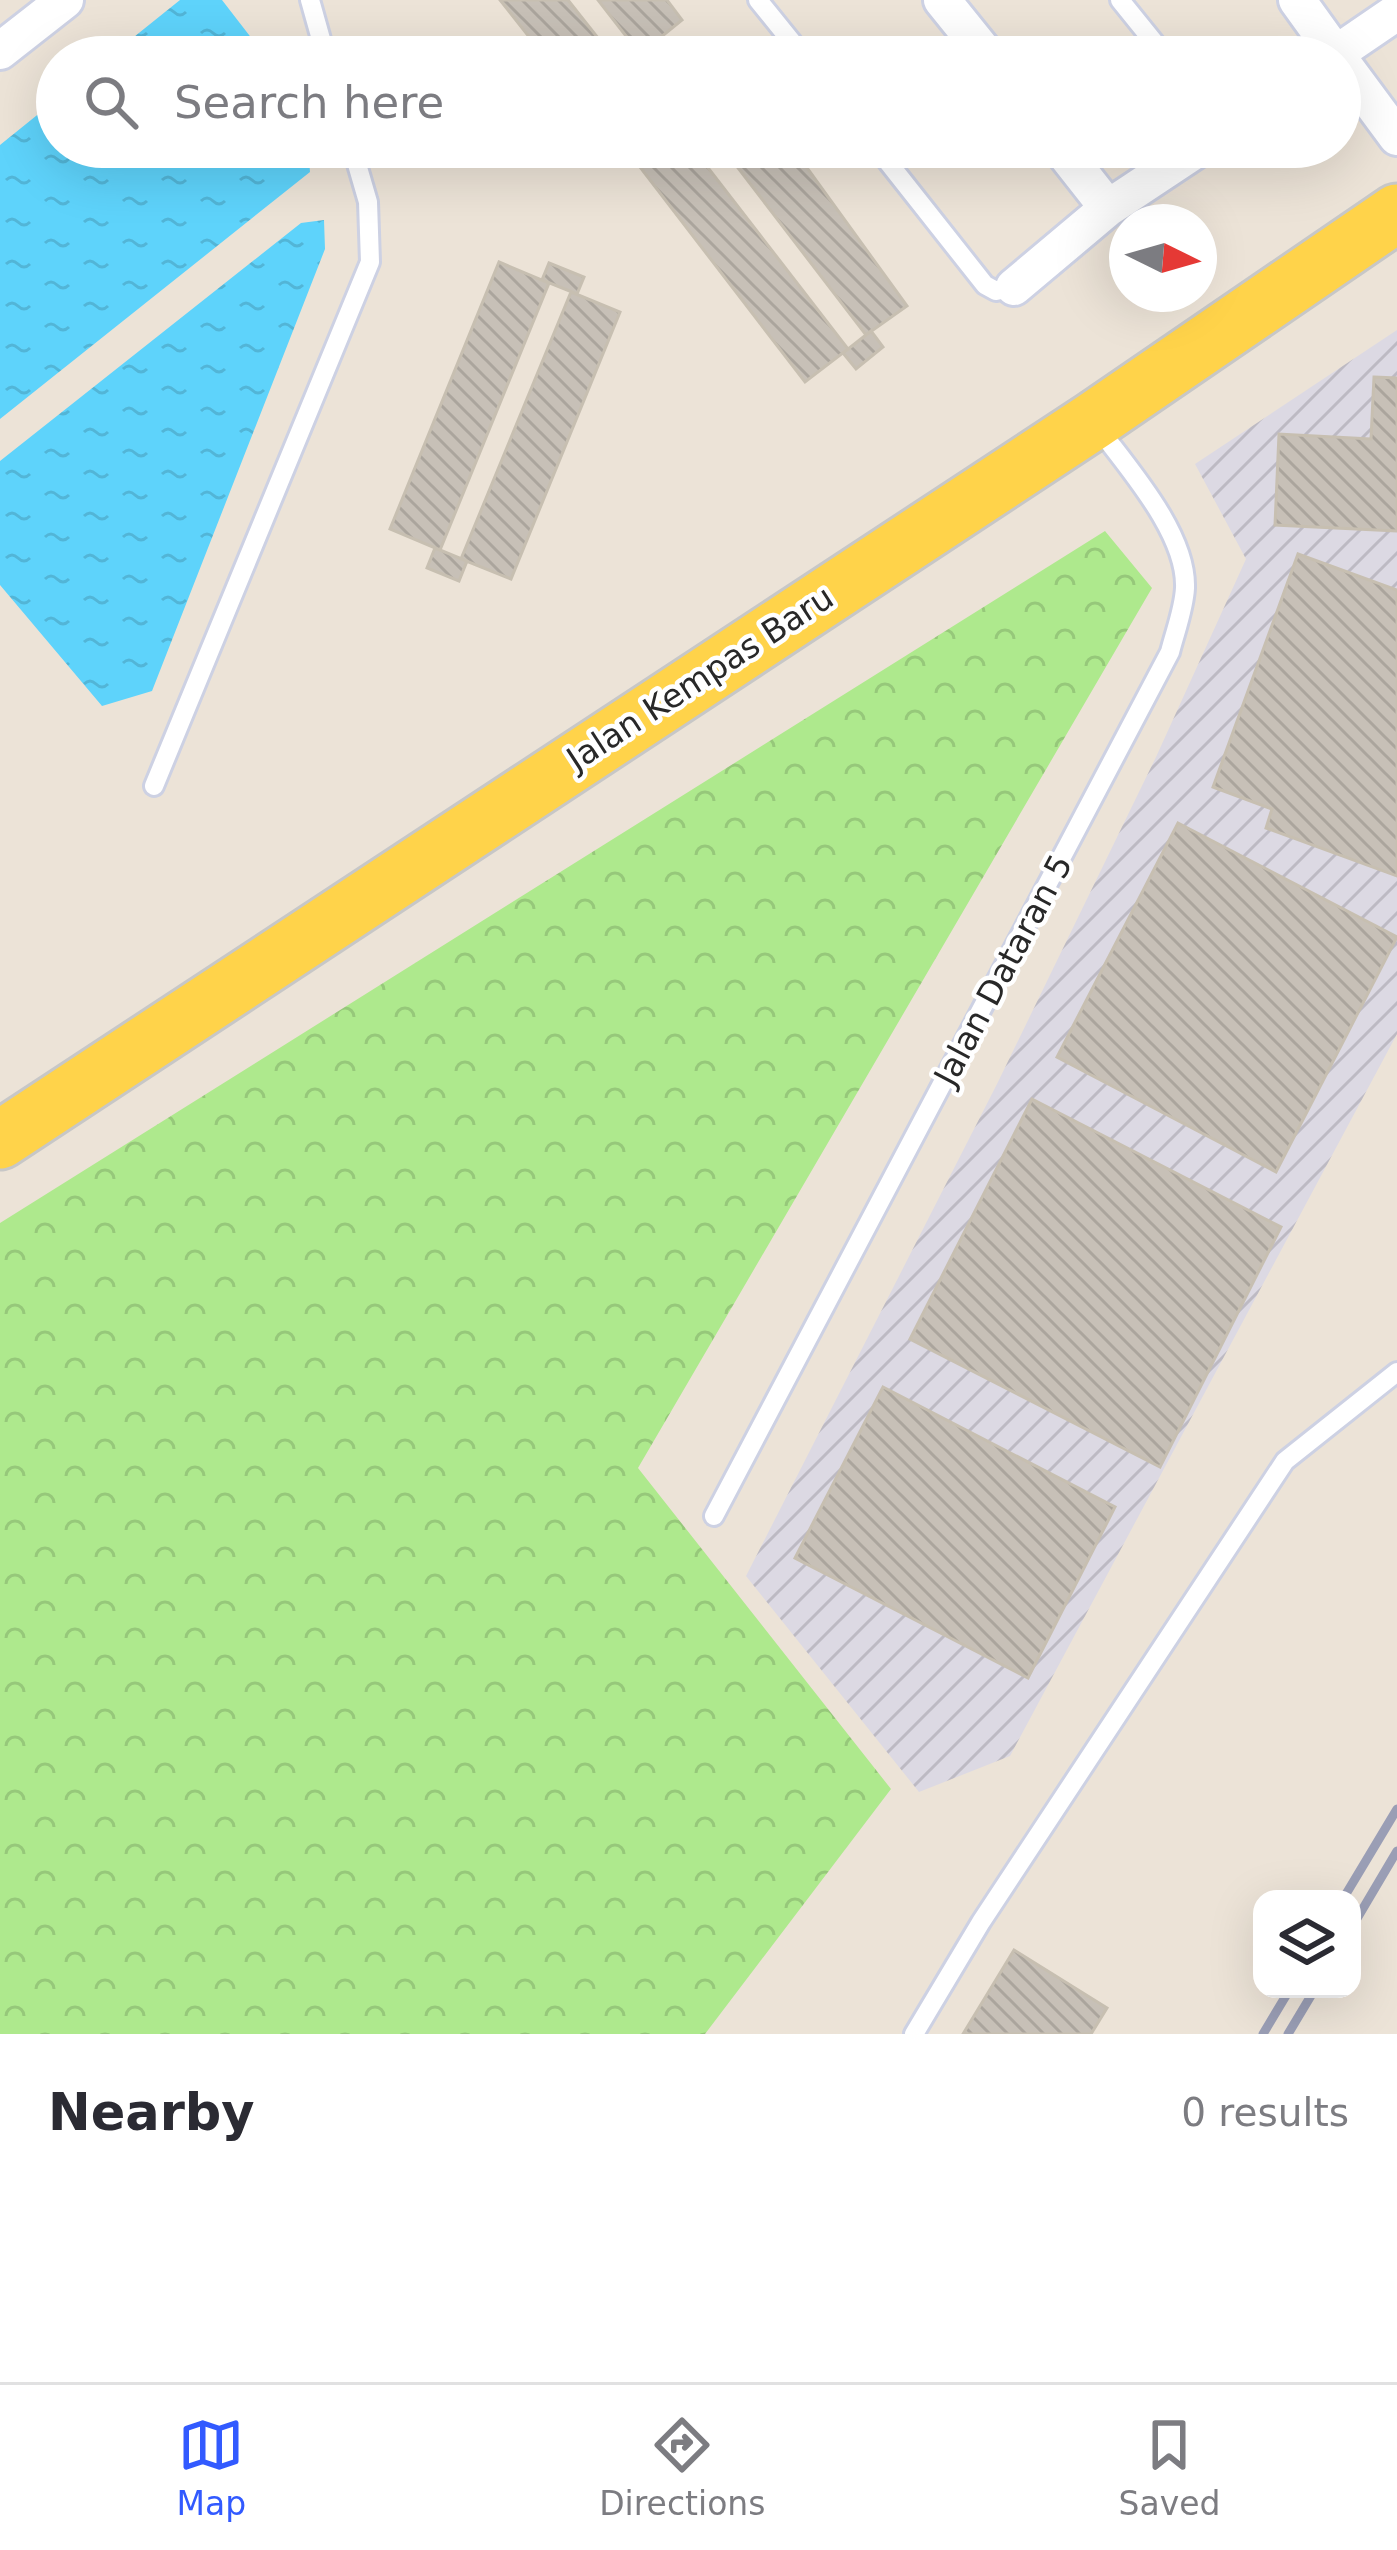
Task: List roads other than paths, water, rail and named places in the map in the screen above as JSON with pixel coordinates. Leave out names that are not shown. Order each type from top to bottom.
[{"type":"main road","name":"Jalan Kempas Baru","points":[[0,1140],[1093,421],[1397,213]]},
{"type":"street","points":[[0,51],[65,0]]},
{"type":"street","points":[[942,0],[971,36]]},
{"type":"street","points":[[1297,0],[1322,36]]},
{"type":"street","points":[[1361,38],[1397,11]]},
{"type":"street","points":[[1361,90],[1397,137]]},
{"type":"street","points":[[1077,168],[1108,208]]},
{"type":"street","points":[[1014,286],[1108,208],[1168,168]]},
{"type":"lane","points":[[310,0],[320,36]]},
{"type":"lane","points":[[758,0],[787,36]]},
{"type":"lane","points":[[1120,0],[1149,36]]},
{"type":"lane","points":[[154,786],[370,262],[368,202],[358,168]]},
{"type":"lane","points":[[893,168],[985,285],[996,291],[1014,286]]},
{"type":"lane","name":"Jalan Dataran 5","points":[[714,1516],[1170,652],[1185,586],[1176,547],[1162,517],[1093,421]]},
{"type":"lane","points":[[914,2034],[981,1922],[1285,1461],[1397,1372]]},
{"type":"water","points":[[180,0],[222,0],[250,36],[135,36]]},
{"type":"water","points":[[36,116],[36,168],[310,168],[310,172],[0,419],[0,145]]},
{"type":"water","points":[[324,220],[325,249],[152,691],[102,706],[0,585],[0,461],[301,223]]},
{"type":"railway","points":[[1348,1890],[1397,1809]]},
{"type":"railway","points":[[1361,1912],[1397,1851]]},
{"type":"railway","points":[[1263,2034],[1285,1998]]},
{"type":"railway","points":[[1288,2034],[1310,1998]]}]
